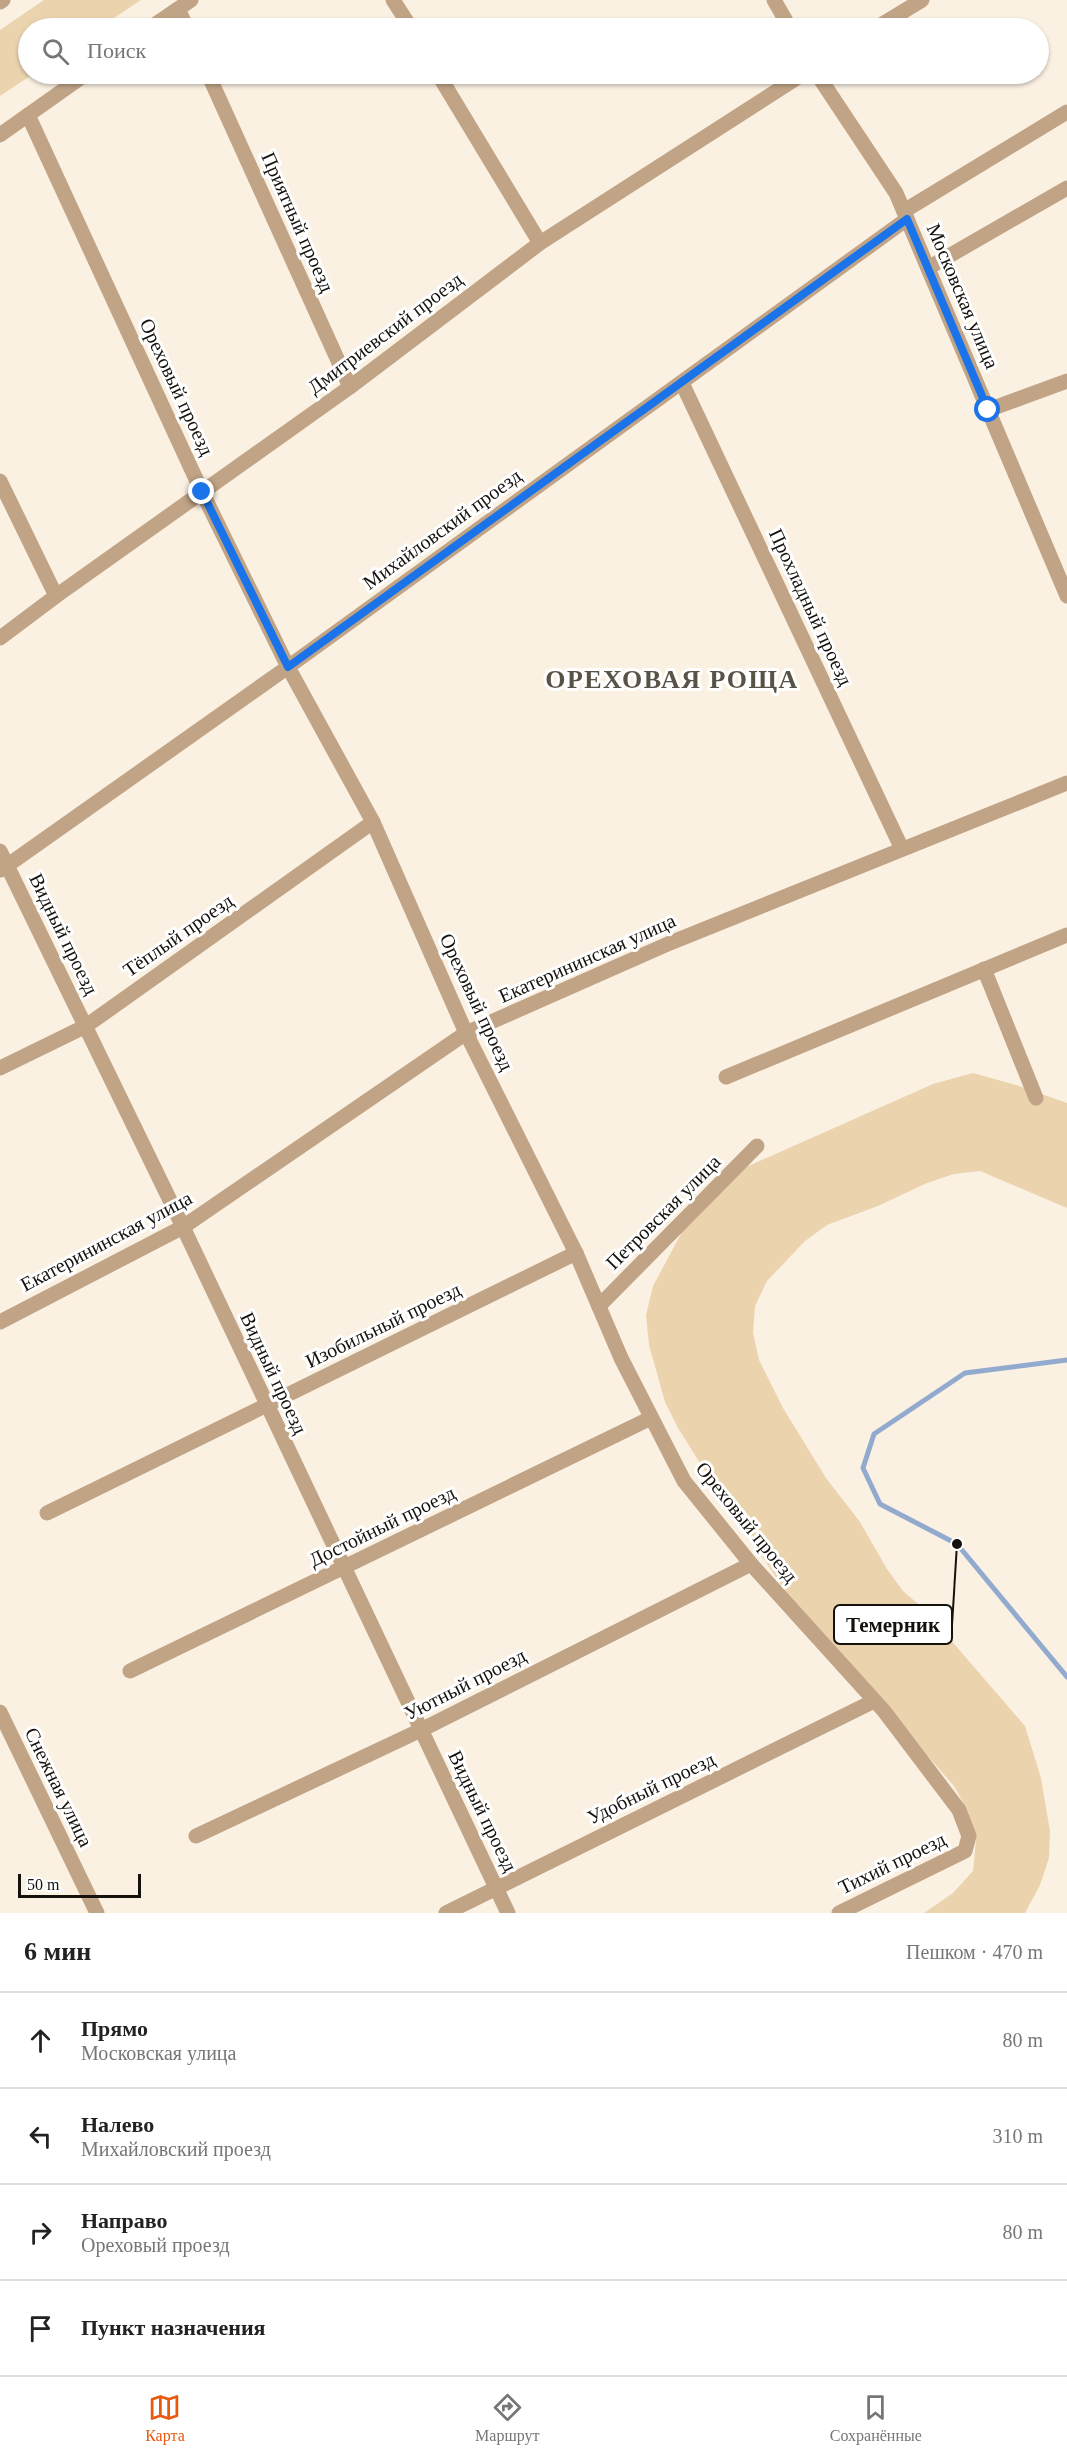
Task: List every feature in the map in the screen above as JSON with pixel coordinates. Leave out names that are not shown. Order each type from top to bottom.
[{"type":"street","points":[[393,0],[405,18]]},
{"type":"street","points":[[774,0],[784,18]]},
{"type":"street","points":[[892,18],[922,0]]},
{"type":"street","points":[[164,18],[184,4]]},
{"type":"street","points":[[0,135],[72,84]]},
{"type":"street","name":"Приятный проезд","points":[[213,84],[350,387]]},
{"type":"street","points":[[444,84],[540,243]]},
{"type":"street","name":"Дмитриевский проезд","points":[[0,638],[350,387],[540,243],[787,84]]},
{"type":"street","name":"Московская улица","points":[[824,84],[896,193],[988,410],[1063,577],[1067,596]]},
{"type":"street","name":"Михайловский проезд","points":[[4,868],[682,383],[905,215],[1067,112]]},
{"type":"street","name":"Ореховый проезд","points":[[28,115],[202,492],[288,667],[373,822],[466,1033],[576,1253],[598,1306],[651,1418],[684,1481],[751,1564],[874,1701],[959,1810],[969,1836],[964,1851]]},
{"type":"street","points":[[928,268],[1067,188]]},
{"type":"street","points":[[988,410],[1067,381]]},
{"type":"street","name":"Прохладный проезд","points":[[682,383],[902,849]]},
{"type":"street","points":[[0,481],[56,596]]},
{"type":"street","name":"Екатерининская улица","points":[[0,1322],[183,1227],[466,1033],[670,944],[1067,783]]},
{"type":"street","name":"Тёплый проезд","points":[[0,1068],[86,1026],[373,822]]},
{"type":"street","name":"Видный проезд","points":[[0,851],[4,868],[86,1026],[183,1227],[508,1913]]},
{"type":"street","points":[[726,1077],[1067,935]]},
{"type":"street","points":[[984,969],[1036,1098]]},
{"type":"street","name":"Петровская улица","points":[[598,1306],[757,1146]]},
{"type":"street","name":"Изобильный проезд","points":[[47,1513],[576,1253]]},
{"type":"street","name":"Достойный проезд","points":[[130,1671],[651,1418]]},
{"type":"street","name":"Уютный проезд","points":[[196,1836],[421,1730],[751,1564]]},
{"type":"street","name":"Удобный проезд","points":[[446,1913],[874,1701]]},
{"type":"street","name":"Снежная улица","points":[[0,1712],[97,1913]]},
{"type":"street","name":"Тихий проезд","points":[[839,1913],[964,1851]]},
{"type":"shaded area","points":[[44,0],[141,0],[114,18],[18,18],[18,84],[0,96],[0,30]]},
{"type":"shaded area","points":[[973,1073],[1067,1103],[1067,1208],[980,1171],[954,1174],[927,1183],[878,1206],[827,1225],[805,1241],[767,1281],[755,1306],[753,1333],[759,1360],[783,1408],[826,1478],[860,1522],[887,1569],[903,1591],[924,1609],[1025,1726],[1041,1778],[1050,1831],[1049,1858],[1040,1885],[1025,1913],[924,1913],[953,1893],[973,1871],[976,1840],[968,1812],[954,1786],[794,1604],[710,1479],[678,1428],[665,1402],[649,1345],[646,1315],[653,1286],[682,1232],[744,1168],[933,1084]]},
{"type":"waterway","points":[[1067,1360],[965,1373],[874,1434],[863,1468],[880,1504],[957,1544],[1067,1677]]},
{"type":"place","name":"Темерник","points":[[957,1544]]},
{"type":"district","name":"ОРЕХОВАЯ РОЩА","points":[[672,679]]},
{"type":"route","points":[[202,492],[288,667],[907,219],[988,410]]}]
